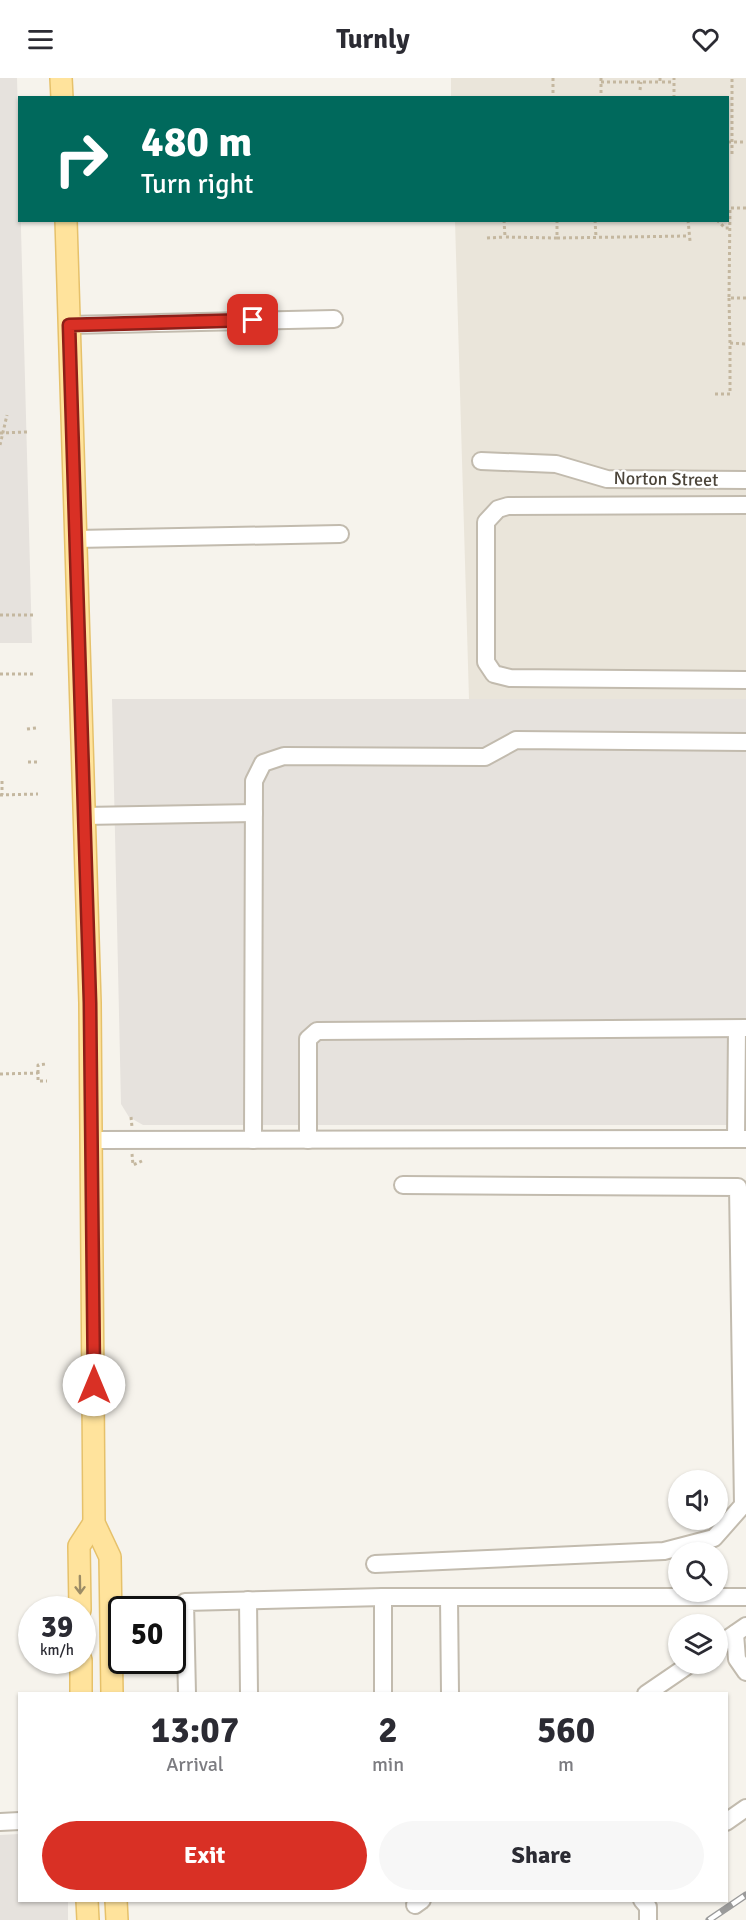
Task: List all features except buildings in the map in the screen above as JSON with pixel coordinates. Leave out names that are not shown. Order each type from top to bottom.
[{"type":"main road","points":[[62,78],[62,96]]},
{"type":"main road","points":[[66,222],[92,1140],[94,1523],[110,1557],[112,1692]]},
{"type":"main road","points":[[80,1596],[79,1546],[94,1523]]},
{"type":"main road","points":[[79,1546],[110,1557]]},
{"type":"main road","points":[[81,1674],[81,1692]]},
{"type":"main road","points":[[87,1902],[88,1920]]},
{"type":"main road","points":[[116,1902],[117,1920]]},
{"type":"street","points":[[69,325],[334,319]]},
{"type":"street","name":"Norton Street","points":[[481,461],[556,464],[607,479],[746,480]]},
{"type":"street","points":[[626,479],[626,504]]},
{"type":"street","points":[[746,504],[626,504],[615,507],[508,506],[498,509],[486,522],[486,662],[494,674],[510,678],[746,680]]},
{"type":"street","points":[[76,539],[340,534]]},
{"type":"street","points":[[253,1140],[254,781],[263,764],[284,756],[485,757],[516,740],[746,742]]},
{"type":"street","points":[[84,816],[254,813]]},
{"type":"street","points":[[92,1140],[308,1140],[741,1139],[741,1029],[316,1032],[308,1039],[308,1140]]},
{"type":"street","points":[[375,1564],[664,1551],[714,1538],[743,1505],[738,1187],[403,1185]]},
{"type":"street","points":[[187,1692],[185,1602],[383,1597],[746,1597]]},
{"type":"street","points":[[383,1597],[383,1692]]},
{"type":"street","points":[[448,1598],[450,1692]]},
{"type":"street","points":[[248,1600],[249,1692]]},
{"type":"street","points":[[740,1630],[737,1659],[746,1672]]},
{"type":"street","points":[[649,1692],[675,1674]]},
{"type":"street","points":[[728,1821],[746,1808]]},
{"type":"street","points":[[0,1822],[18,1821]]},
{"type":"street","points":[[644,1902],[648,1907],[648,1920]]},
{"type":"path","points":[[553,78],[553,96]]},
{"type":"path","points":[[732,78],[730,142],[732,154]]},
{"type":"path","points":[[601,96],[601,80],[641,82],[674,80],[674,96]]},
{"type":"path","points":[[640,90],[641,82]]},
{"type":"path","points":[[730,142],[746,142]]},
{"type":"path","points":[[715,394],[730,394],[730,208],[746,208]]},
{"type":"path","points":[[504,222],[505,237]]},
{"type":"path","points":[[557,222],[557,238]]},
{"type":"path","points":[[595,222],[596,237]]},
{"type":"path","points":[[487,238],[689,238],[688,222]]},
{"type":"path","points":[[719,222],[725,228],[730,228]]},
{"type":"path","points":[[729,298],[746,298]]},
{"type":"path","points":[[730,343],[746,344]]},
{"type":"path","points":[[0,445],[7,415]]},
{"type":"path","points":[[1,433],[27,432]]},
{"type":"path","points":[[0,615],[33,615]]},
{"type":"path","points":[[0,674],[34,674]]},
{"type":"path","points":[[27,729],[36,728]]},
{"type":"path","points":[[28,762],[37,762]]},
{"type":"path","points":[[2,781],[1,795],[38,794]]},
{"type":"path","points":[[46,1064],[38,1065],[38,1081],[46,1081]]},
{"type":"path","points":[[0,1074],[38,1073]]},
{"type":"shaded area","points":[[0,78],[17,78],[18,222],[21,222],[32,643],[0,643]]},
{"type":"shaded area","points":[[451,78],[746,78],[746,699],[469,699],[455,222],[729,222],[729,96],[451,96]]},
{"type":"shaded area","points":[[112,699],[746,699],[746,1125],[143,1125],[129,1117],[121,1104]]},
{"type":"shaded area","points":[[18,1834],[18,1902],[68,1902],[68,1920],[0,1920],[0,1835]]},
{"type":"railway","points":[[709,1920],[746,1895]]},
{"type":"route","points":[[94,1385],[90,1003],[69,325],[253,320]]}]
